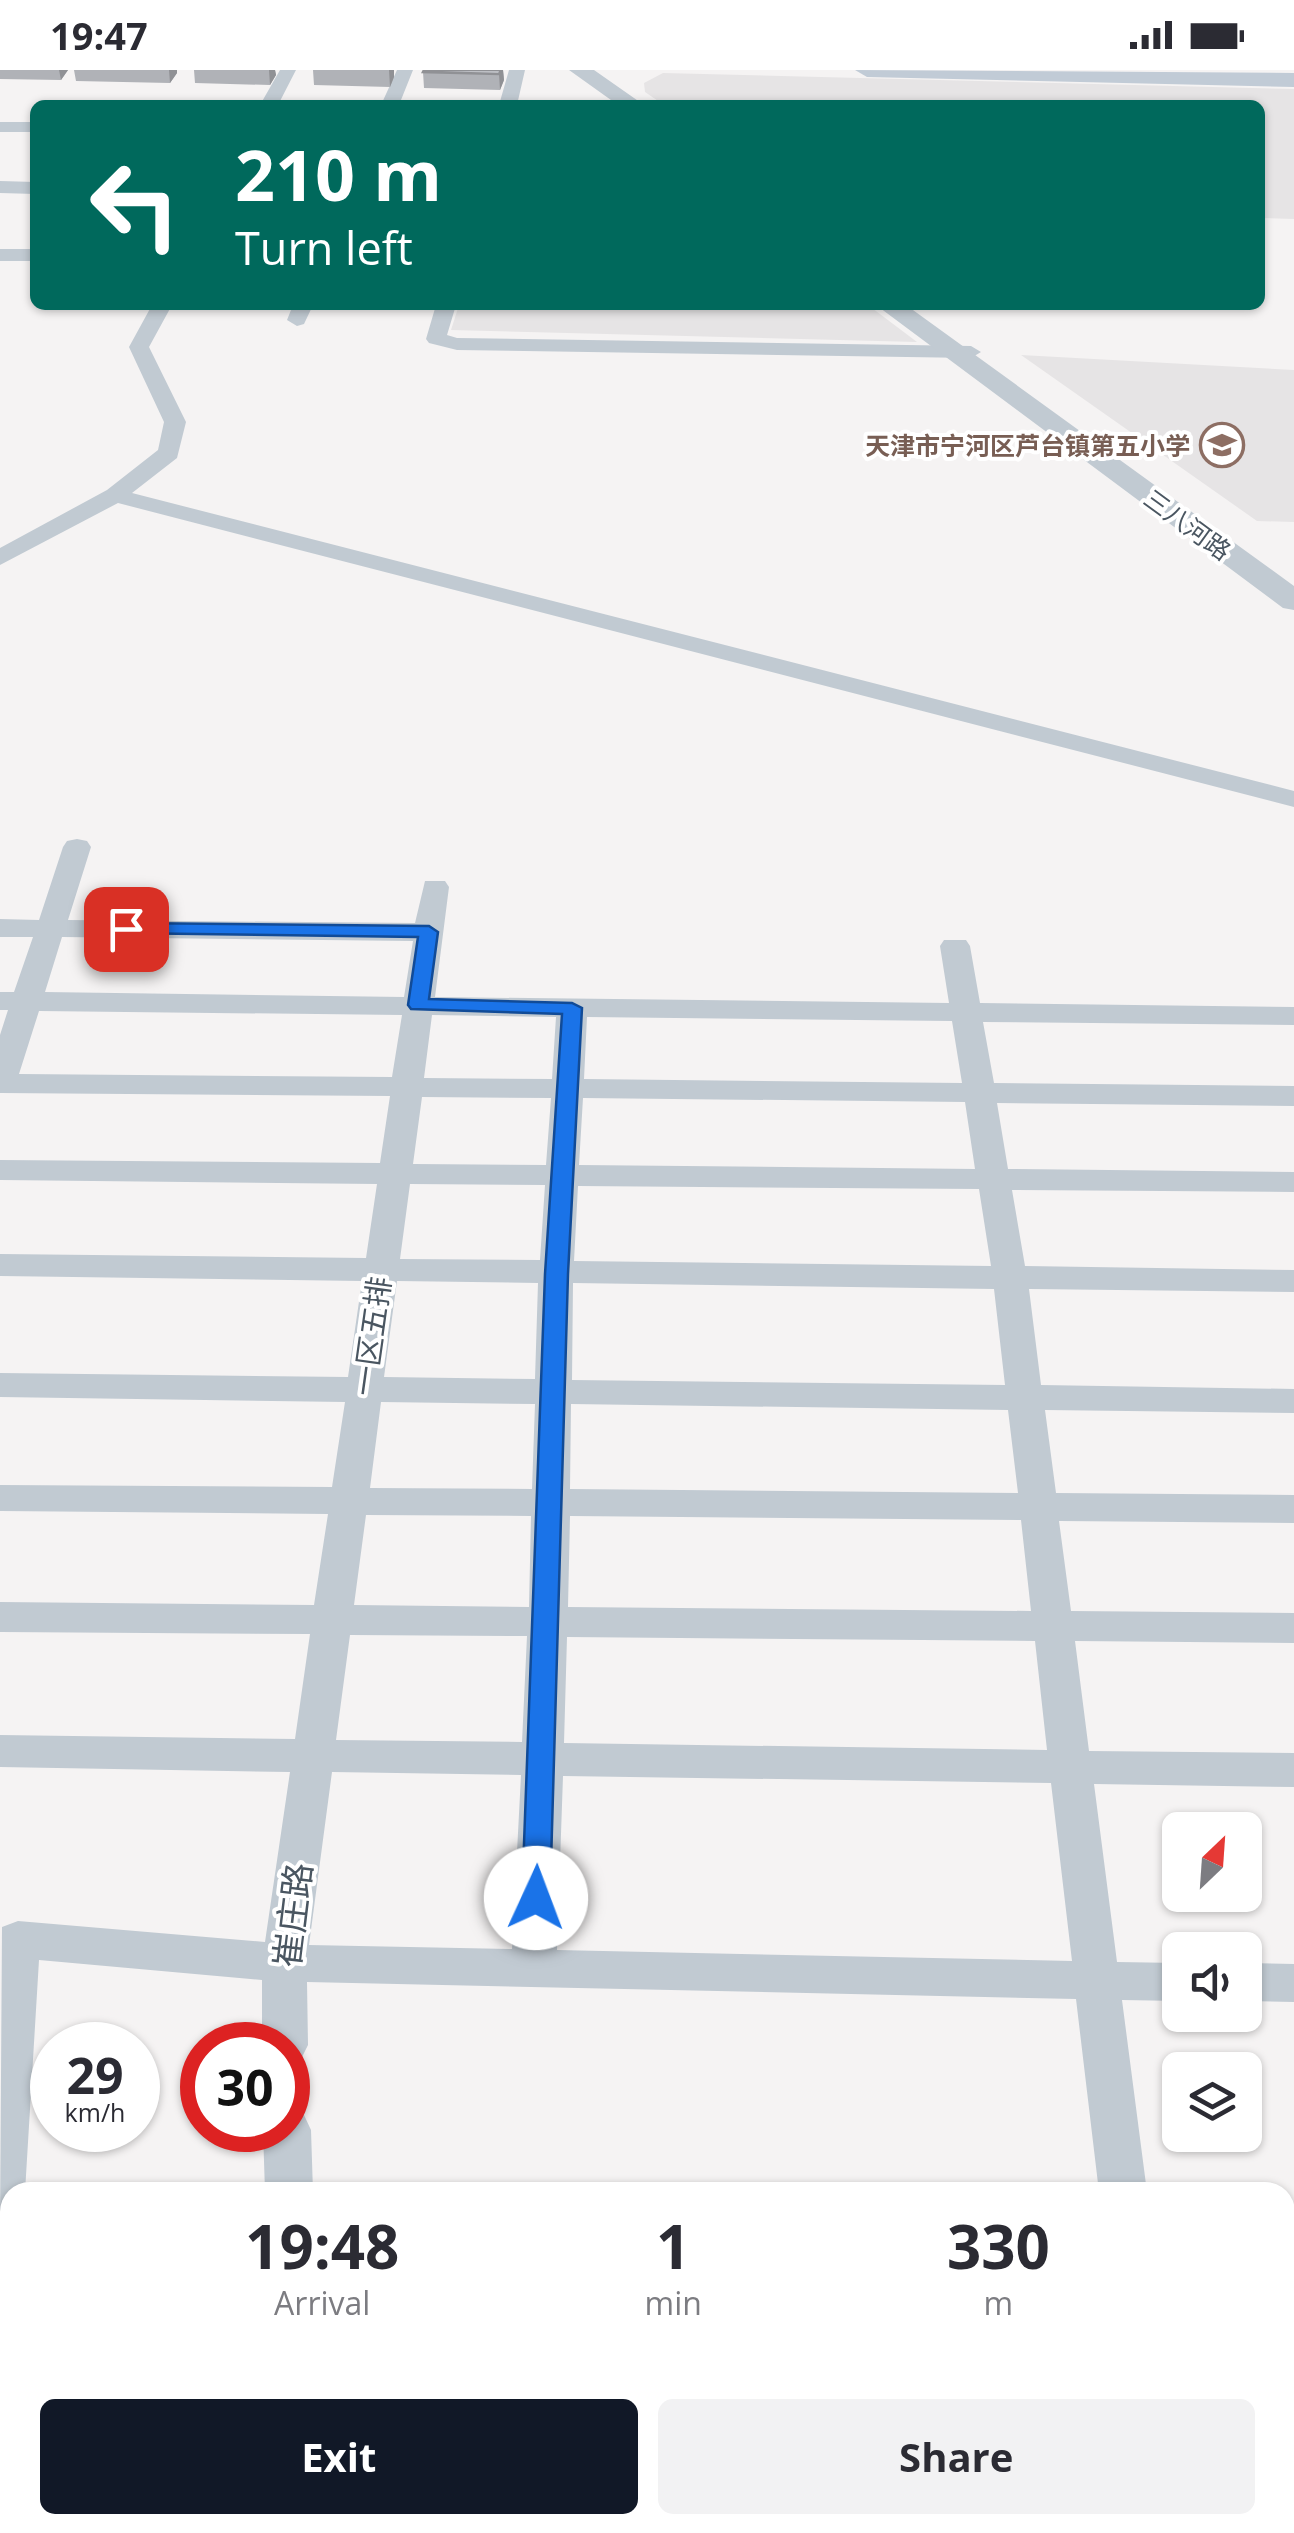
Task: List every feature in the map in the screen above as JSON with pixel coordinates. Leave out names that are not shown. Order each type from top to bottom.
[{"type":"main road","points":[[866,70],[1294,76]]},
{"type":"street","points":[[272,100],[288,70]]},
{"type":"street","points":[[392,100],[405,70]]},
{"type":"street","points":[[509,100],[517,70]]},
{"type":"street","points":[[568,70],[611,96]]},
{"type":"street","points":[[580,70],[611,96]]},
{"type":"street","points":[[611,96],[610,77],[624,71]]},
{"type":"street","points":[[0,126],[30,128]]},
{"type":"street","points":[[0,187],[30,188]]},
{"type":"street","points":[[0,254],[30,256]]},
{"type":"street","points":[[0,558],[116,495],[170,453],[175,422],[139,346],[159,310]]},
{"type":"street","points":[[445,310],[436,339],[457,344],[962,352]]},
{"type":"street","name":"三八河路","points":[[897,310],[1294,586]]},
{"type":"street","name":"三八河路","points":[[913,310],[962,352],[1294,601]]},
{"type":"street","points":[[116,495],[1294,799]]},
{"type":"street","points":[[77,847],[50,928],[13,1001],[0,1082],[1294,1096]]},
{"type":"street","name":"一区五排","points":[[311,1770],[435,887]]},
{"type":"street","points":[[0,928],[429,932]]},
{"type":"street","points":[[955,946],[1010,1278],[1122,2182]]},
{"type":"street","points":[[13,1001],[1294,1016]]},
{"type":"street","points":[[534,1967],[548,1622],[556,1274],[572,1008]]},
{"type":"street","points":[[0,1170],[1294,1182]]},
{"type":"street","points":[[0,1265],[1294,1281]]},
{"type":"street","points":[[0,1385],[1294,1401]]},
{"type":"street","points":[[0,1498],[1294,1509]]},
{"type":"street","points":[[0,1617],[1294,1628]]},
{"type":"street","points":[[0,1751],[311,1770],[541,1759],[1294,1770]]},
{"type":"street","name":"崔庄路","points":[[284,2022],[284,1964],[311,1770]]},
{"type":"street","points":[[2,2182],[18,1940],[284,1964],[1162,1982]]},
{"type":"street","points":[[1262,1982],[1294,1983]]},
{"type":"street","points":[[288,2152],[289,2182]]},
{"type":"shaded area","points":[[663,73],[1294,89],[1294,219],[1265,218],[1265,100],[657,100],[645,92],[644,83]]},
{"type":"shaded area","points":[[457,310],[875,310],[917,342],[451,330]]},
{"type":"shaded area","name":"天津市宁河区芦台镇第五小学","points":[[1021,355],[1294,370],[1294,522],[1257,521]]},
{"type":"building","points":[[424,70],[501,70],[499,74]]},
{"type":"place","name":"天津市宁河区芦台镇第五小学","points":[[1222,445]]},
{"type":"route","points":[[126,929],[429,932],[418,1005],[572,1008],[556,1274],[548,1622],[536,1898]]}]
